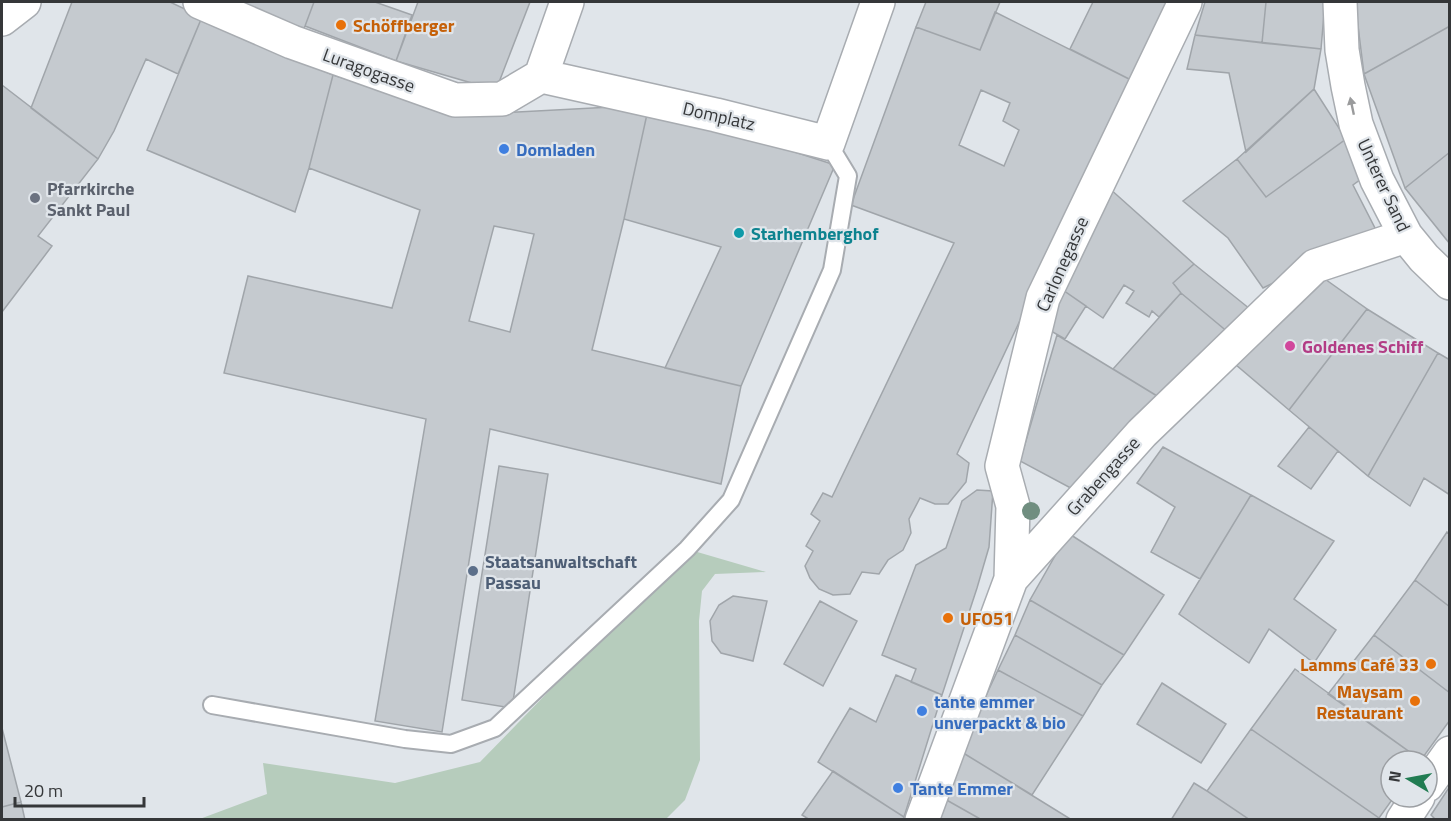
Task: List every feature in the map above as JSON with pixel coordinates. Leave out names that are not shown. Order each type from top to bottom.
[{"type":"street","points":[[2,19],[24,2]]},
{"type":"street","name":"Luragogasse","points":[[200,2],[292,42],[455,100],[502,99],[541,76]]},
{"type":"street","points":[[541,76],[567,2]]},
{"type":"street","points":[[828,143],[878,2]]},
{"type":"street","name":"Carlonegasse","points":[[1011,579],[1013,506],[1002,466],[1043,298],[1185,2]]},
{"type":"street","name":"Unterer Sand","points":[[1340,2],[1342,50],[1356,124],[1377,180],[1406,236],[1449,283]]},
{"type":"street","name":"Domplatz","points":[[541,76],[614,91],[828,143]]},
{"type":"street","name":"Grabengasse","points":[[922,819],[1011,579],[1143,434],[1315,266],[1406,236]]},
{"type":"street","points":[[1439,768],[1449,753]]},
{"type":"lane","points":[[212,705],[405,739],[451,744],[495,728],[687,549],[731,500],[832,270],[848,176],[828,143]]},
{"type":"green space","points":[[687,549],[766,572],[715,574],[702,591],[699,621],[700,760],[685,800],[666,819],[197,820],[267,794],[263,763],[395,783],[480,762]]},
{"type":"building","points":[[72,2],[170,2],[202,17],[178,74],[146,59],[114,131],[98,159],[31,108]]},
{"type":"building","points":[[222,2],[314,2],[300,36]]},
{"type":"building","points":[[314,2],[375,2],[412,15],[396,61],[305,26]]},
{"type":"building","points":[[418,2],[530,2],[496,90],[396,61]]},
{"type":"building","points":[[926,2],[1000,2],[980,50],[916,27]]},
{"type":"building","points":[[1093,2],[1175,2],[1133,81],[1070,49]]},
{"type":"building","points":[[1205,2],[1266,2],[1262,43],[1195,35]]},
{"type":"building","points":[[1266,2],[1325,2],[1321,49],[1262,43]]},
{"type":"building","points":[[1355,2],[1450,2],[1450,26],[1364,74]]},
{"type":"building","points":[[995,12],[1133,81],[957,454],[969,463],[966,482],[948,504],[935,504],[920,498],[909,519],[911,533],[903,550],[888,560],[879,574],[862,572],[850,594],[833,595],[819,589],[810,578],[805,566],[813,551],[806,546],[820,521],[811,514],[823,493],[832,497],[954,243],[851,205],[916,27],[980,50]],"holes":[[[981,90],[1010,103],[1003,121],[1019,130],[1004,166],[959,145]]]},
{"type":"building","points":[[202,17],[333,75],[295,212],[147,150]]},
{"type":"building","points":[[1450,26],[1450,152],[1405,188],[1364,74]]},
{"type":"building","points":[[1195,35],[1321,49],[1314,89],[1246,152],[1229,73],[1187,69]]},
{"type":"building","points":[[333,75],[463,115],[649,105],[592,350],[741,386],[721,484],[490,429],[442,732],[375,721],[426,419],[224,373],[248,276],[392,308],[420,210],[309,168]],"holes":[[[494,226],[534,234],[510,332],[469,321]]]},
{"type":"building","name":"Pfarrkirche Sankt Paul","points":[[2,85],[98,159],[38,236],[52,246],[2,312]]},
{"type":"building","points":[[1314,89],[1346,139],[1266,197],[1237,159]]},
{"type":"building","name":"Starhemberghof","points":[[649,105],[835,165],[741,386],[665,368],[721,247],[624,219]]},
{"type":"building","points":[[1346,139],[1368,174],[1353,185],[1377,232],[1263,288],[1228,238],[1183,201],[1237,159],[1266,197]]},
{"type":"building","points":[[1450,152],[1450,244],[1405,188]]},
{"type":"building","points":[[1109,188],[1194,264],[1173,283],[1181,293],[1159,317],[1152,311],[1149,317],[1126,303],[1134,291],[1124,285],[1103,318],[1060,288]]},
{"type":"building","points":[[1194,264],[1250,309],[1229,333],[1181,293],[1173,283]]},
{"type":"building","name":"Goldenes Schiff","points":[[1315,272],[1367,309],[1289,410],[1229,359]]},
{"type":"building","points":[[1060,288],[1086,306],[1065,339],[1042,326]]},
{"type":"building","points":[[1181,293],[1229,333],[1162,399],[1113,369]]},
{"type":"building","points":[[1367,309],[1438,353],[1368,476],[1289,410]]},
{"type":"building","points":[[1057,335],[1162,399],[1080,493],[1020,461]]},
{"type":"building","points":[[1438,353],[1450,360],[1450,495],[1424,478],[1410,506],[1368,476]]},
{"type":"building","points":[[1309,427],[1338,451],[1311,489],[1278,466]]},
{"type":"building","points":[[1163,447],[1251,495],[1200,579],[1151,552],[1175,507],[1137,483]]},
{"type":"building","points":[[499,466],[548,474],[512,708],[462,700]]},
{"type":"building","points":[[977,490],[993,491],[989,547],[942,695],[911,682],[916,669],[882,655],[916,565],[946,548],[962,501]]},
{"type":"building","points":[[1251,495],[1334,541],[1294,599],[1336,630],[1314,663],[1269,629],[1249,663],[1179,614]]},
{"type":"building","points":[[1447,532],[1450,535],[1450,607],[1415,580]]},
{"type":"building","points":[[1068,533],[1164,595],[1124,655],[1030,600]]},
{"type":"building","name":"Lamms Café 33","points":[[1415,580],[1450,607],[1450,693],[1374,635]]},
{"type":"building","points":[[733,596],[767,601],[753,661],[721,653],[712,641],[710,621],[719,605]]},
{"type":"building","points":[[1030,600],[1124,655],[1102,685],[1015,635]]},
{"type":"building","points":[[820,601],[857,621],[823,686],[784,664]]},
{"type":"building","points":[[1015,635],[1102,685],[1083,716],[998,670]]},
{"type":"building","points":[[1374,635],[1450,693],[1450,720],[1429,749],[1406,749],[1328,694]]},
{"type":"building","points":[[1295,669],[1406,749],[1379,749],[1379,809],[1385,809],[1379,818],[1251,729]]},
{"type":"building","points":[[998,670],[1083,716],[1032,795],[960,751]]},
{"type":"building","points":[[896,675],[942,695],[904,817],[818,762],[850,708],[876,722]]},
{"type":"building","points":[[1162,683],[1226,724],[1201,763],[1137,724]]},
{"type":"building","points":[[2,728],[21,802],[2,807]]},
{"type":"building","points":[[1251,729],[1379,818],[1378,820],[1250,820],[1207,791]]},
{"type":"building","points":[[960,751],[1072,820],[982,820],[943,798]]},
{"type":"building","points":[[833,771],[904,817],[903,820],[810,820],[802,815]]},
{"type":"building","points":[[1194,783],[1207,791],[1250,820],[1171,820]]},
{"type":"building","points":[[1450,786],[1450,820],[1436,820],[1431,815],[1435,809],[1439,809],[1439,803]]},
{"type":"building","points":[[943,798],[982,820],[934,820]]},
{"type":"building","points":[[21,802],[25,820],[2,820],[2,807]]},
{"type":"place","name":"Schöffberger","points":[[341,25]]},
{"type":"place","name":"Domladen","points":[[504,149]]},
{"type":"place","name":"Pfarrkirche Sankt Paul","points":[[35,198]]},
{"type":"place","name":"Starhemberghof","points":[[739,233]]},
{"type":"place","name":"Goldenes Schiff","points":[[1290,346]]},
{"type":"place","name":"Staatsanwaltschaft Passau","points":[[473,571]]},
{"type":"place","name":"UFO51","points":[[948,618]]},
{"type":"place","name":"Lamms Café 33","points":[[1431,664]]},
{"type":"place","name":"Maysam Restaurant","points":[[1415,701]]},
{"type":"place","name":"tante emmer unverpackt & bio","points":[[922,711]]},
{"type":"place","name":"Tante Emmer","points":[[898,788]]}]
